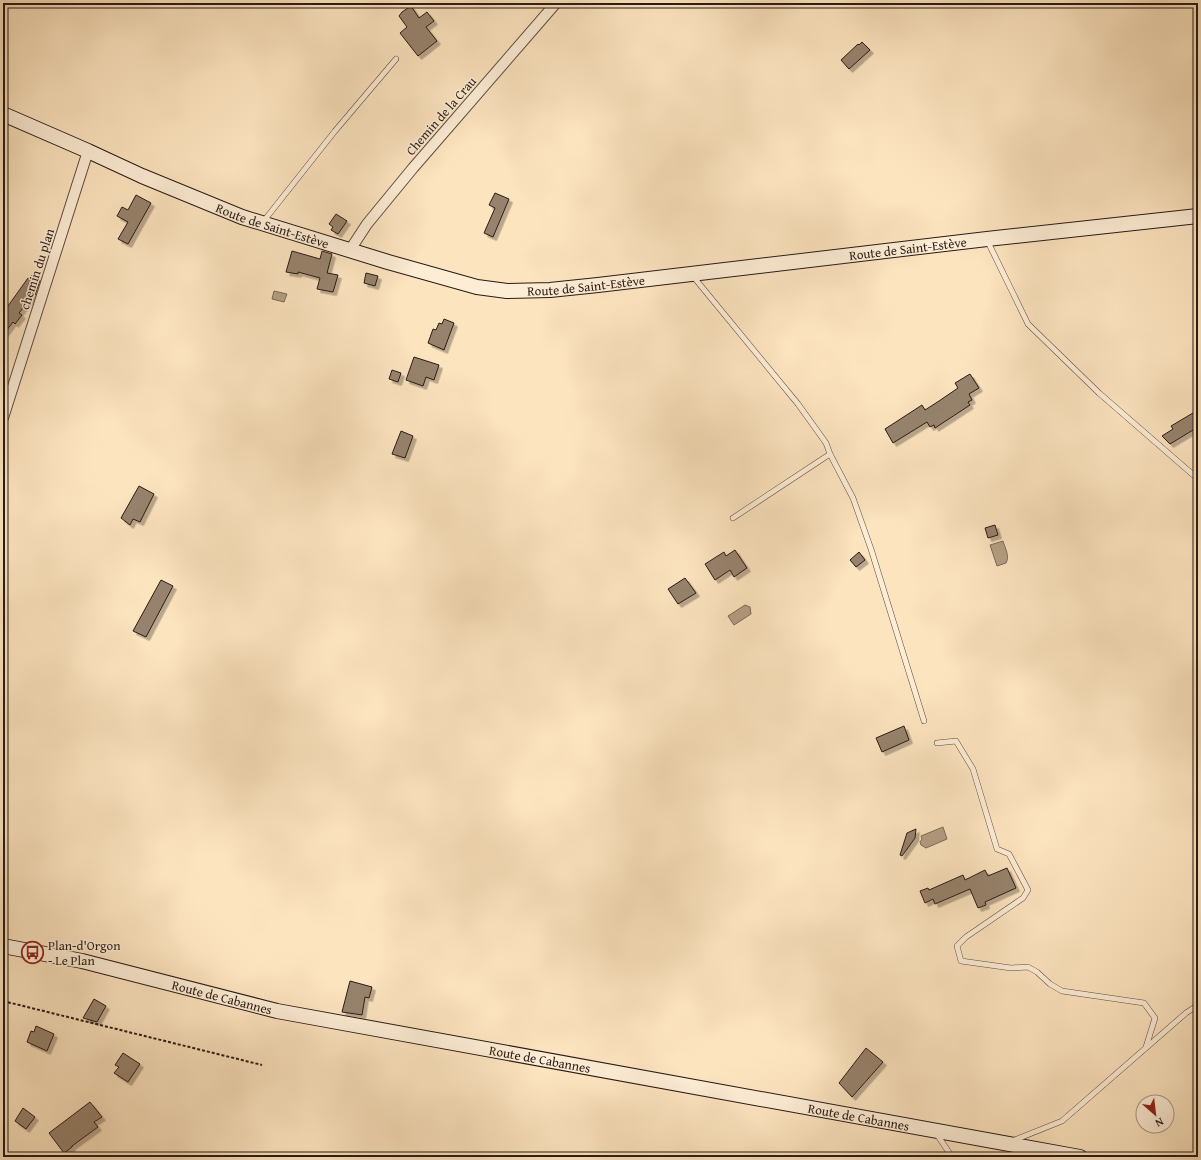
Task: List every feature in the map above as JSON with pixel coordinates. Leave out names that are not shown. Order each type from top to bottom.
[{"type":"street","name":"Chemin de la Crau","points":[[350,250],[367,224],[413,168],[556,3]]},
{"type":"street","name":"Route de Saint-Estève","points":[[3,114],[88,150],[142,176],[242,217],[477,288],[507,291],[550,290],[691,275],[987,239],[1198,216]]},
{"type":"street","name":"chemin du plan","points":[[3,418],[88,150]]},
{"type":"street","name":"Route de Cabannes","points":[[3,946],[82,961],[277,1011],[1080,1157]]},
{"type":"lane","points":[[262,223],[335,131],[396,59]]},
{"type":"lane","points":[[987,239],[1028,324],[1099,393],[1198,479]]},
{"type":"lane","points":[[691,275],[798,404],[826,443],[830,454],[854,498],[924,721]]},
{"type":"lane","points":[[734,518],[830,454]]},
{"type":"lane","points":[[936,742],[956,741],[973,769],[997,849],[1008,854],[1028,890],[1023,898],[966,937],[957,946],[961,961],[1011,968],[1028,967],[1037,972],[1050,984],[1062,991],[1144,1002],[1155,1018],[1146,1047]]},
{"type":"lane","points":[[1006,1144],[1062,1121],[1146,1047],[1186,1013],[1198,1005]]},
{"type":"lane","points":[[934,1131],[952,1157]]},
{"type":"path","points":[[3,1001],[262,1065]]},
{"type":"shaded area","points":[[274,291],[287,294],[284,302],[272,299]]},
{"type":"shaded area","points":[[1003,541],[1008,558],[1006,563],[997,566],[990,545]]},
{"type":"shaded area","points":[[745,605],[750,607],[751,614],[734,625],[728,616]]},
{"type":"shaded area","points":[[943,827],[947,839],[926,848],[921,845],[921,836]]},
{"type":"building","points":[[411,6],[419,18],[427,12],[434,21],[426,27],[437,41],[418,56],[400,33],[407,27],[399,16]]},
{"type":"building","points":[[862,42],[870,50],[849,69],[841,60]]},
{"type":"building","points":[[495,193],[509,199],[493,237],[484,233],[495,208],[489,205]]},
{"type":"building","points":[[136,195],[151,203],[128,244],[118,239],[128,222],[117,216],[122,207],[128,210]]},
{"type":"building","points":[[336,214],[347,221],[338,234],[331,230],[333,227],[329,224]]},
{"type":"building","points":[[292,251],[320,259],[322,251],[332,254],[327,273],[338,275],[333,292],[317,289],[320,278],[298,272],[298,274],[286,272]]},
{"type":"building","points":[[366,273],[378,276],[375,286],[364,283]]},
{"type":"building","points":[[33,274],[40,280],[35,295],[34,294],[19,313],[22,315],[15,324],[13,322],[3,335],[3,313],[28,278],[30,278]]},
{"type":"building","points":[[444,319],[454,323],[444,350],[428,343],[433,329],[436,330],[439,323],[442,324]]},
{"type":"building","points":[[414,357],[439,365],[434,380],[426,377],[423,386],[406,380]]},
{"type":"building","points":[[392,370],[401,373],[398,382],[389,379]]},
{"type":"building","points":[[970,374],[979,388],[969,394],[972,400],[968,402],[970,405],[935,428],[934,425],[930,427],[927,422],[893,443],[885,429],[922,405],[925,410],[939,401],[958,388],[955,383]]},
{"type":"building","points":[[1198,410],[1198,427],[1170,444],[1162,436],[1173,429],[1171,426]]},
{"type":"building","points":[[401,431],[413,436],[405,458],[392,454]]},
{"type":"building","points":[[139,486],[154,494],[140,522],[133,519],[130,525],[121,518]]},
{"type":"building","points":[[995,525],[998,535],[988,538],[985,528]]},
{"type":"building","points":[[735,550],[747,568],[734,577],[730,570],[715,580],[705,564],[724,552],[726,556]]},
{"type":"building","points":[[859,552],[865,560],[856,567],[850,560]]},
{"type":"building","points":[[685,578],[696,593],[678,604],[668,589]]},
{"type":"building","points":[[161,580],[173,586],[146,637],[133,631]]},
{"type":"building","points":[[904,726],[909,740],[882,752],[876,738]]},
{"type":"building","points":[[916,829],[915,838],[902,856],[900,855],[907,833]]},
{"type":"building","points":[[1007,868],[1016,888],[985,902],[986,905],[978,908],[970,889],[935,904],[933,899],[925,903],[920,891],[928,888],[929,890],[963,875],[965,880],[985,870],[988,876]]},
{"type":"building","points":[[350,981],[372,987],[369,998],[365,997],[362,1015],[342,1012]]},
{"type":"building","points":[[94,999],[106,1006],[97,1022],[83,1018]]},
{"type":"building","points":[[36,1026],[54,1034],[47,1051],[27,1042],[31,1031],[34,1032]]},
{"type":"building","points":[[866,1048],[883,1062],[852,1097],[839,1083]]},
{"type":"building","points":[[123,1053],[140,1064],[128,1082],[114,1073],[119,1067],[115,1065]]},
{"type":"building","points":[[90,1102],[102,1117],[94,1122],[98,1127],[64,1153],[49,1133]]},
{"type":"building","points":[[23,1108],[35,1117],[26,1129],[15,1121]]},
{"type":"place","name":"Plan-d'Orgon - Le Plan","points":[[33,952]]}]
